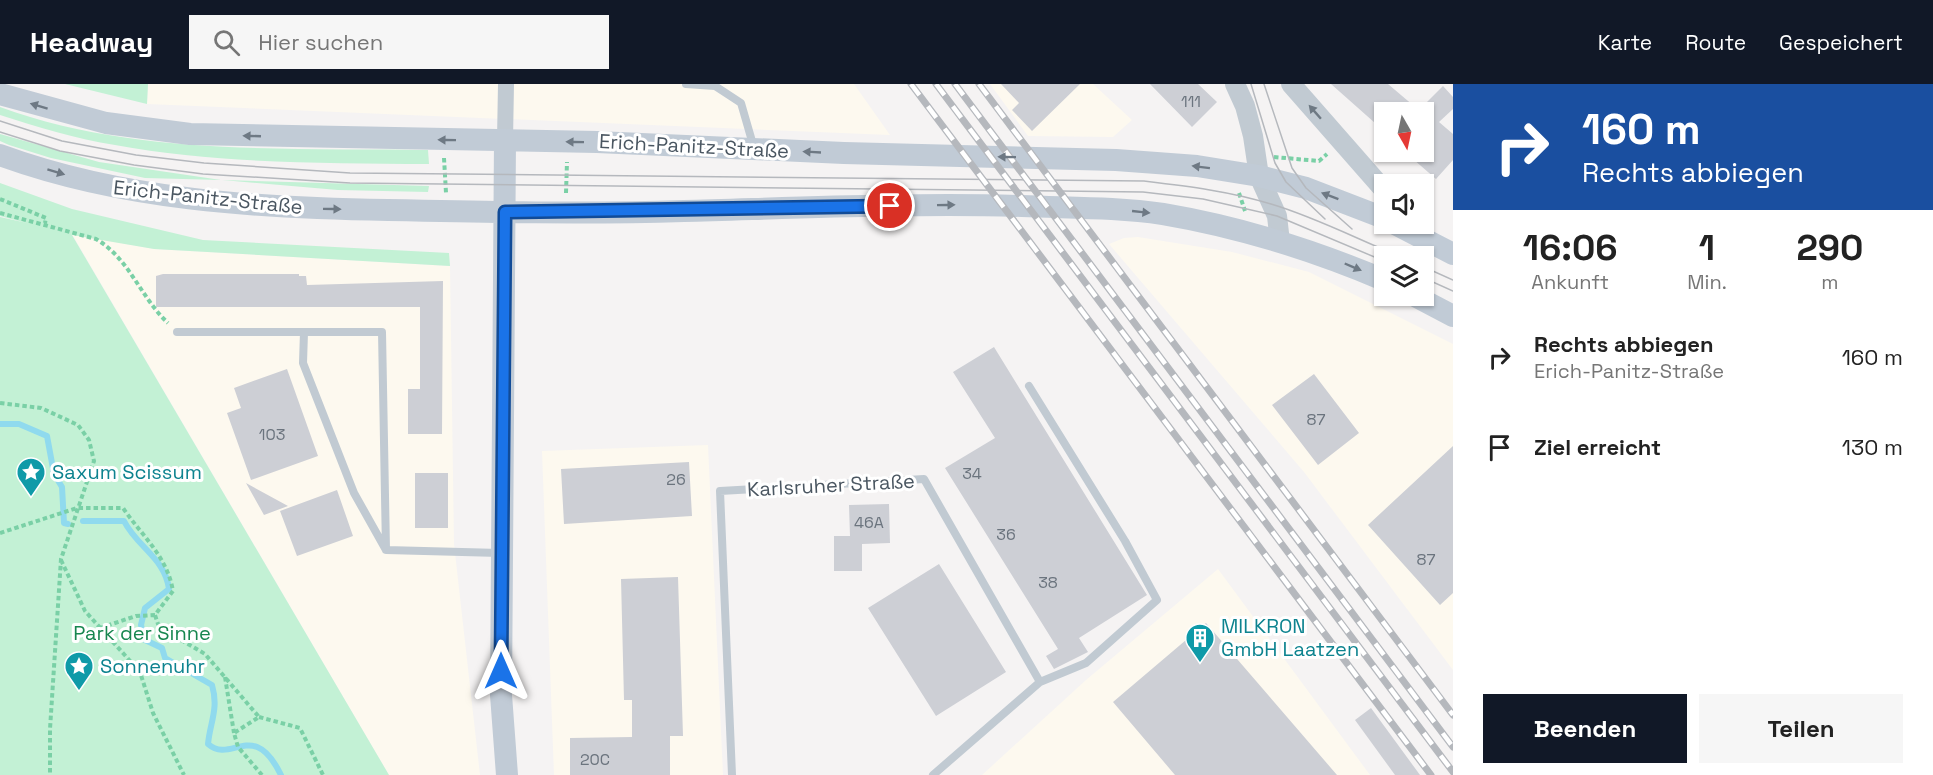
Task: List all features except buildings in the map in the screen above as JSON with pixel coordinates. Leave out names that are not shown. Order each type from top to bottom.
[{"type":"main road","name":"Erich-Panitz-Straße","points":[[0,94],[106,123],[190,134],[568,141],[1116,160],[1228,171],[1257,165],[1374,214]]},
{"type":"main road","points":[[505,140],[501,695],[507,775]]},
{"type":"main road","name":"Erich-Panitz-Straße","points":[[0,155],[94,184],[187,198],[315,209],[566,212],[958,205],[1114,209],[1159,214],[1242,230],[1332,258],[1374,276]]},
{"type":"main road","points":[[1425,234],[1453,254]]},
{"type":"main road","points":[[1434,306],[1453,316]]},
{"type":"street","points":[[505,140],[506,84]]},
{"type":"street","points":[[1235,84],[1245,106],[1257,165],[1277,216],[1280,242]]},
{"type":"street","points":[[1291,84],[1374,179]]},
{"type":"lane","points":[[686,84],[715,87],[741,104],[754,149]]},
{"type":"lane","points":[[177,332],[382,332],[386,550]]},
{"type":"lane","points":[[304,332],[303,363],[354,494],[386,550]]},
{"type":"lane","points":[[933,775],[1040,682],[1086,663],[1158,600],[1125,541],[1029,386]]},
{"type":"lane","name":"Karlsruher Straße","points":[[732,775],[720,491],[924,479],[1040,682]]},
{"type":"lane","points":[[386,550],[501,553]]},
{"type":"path","points":[[444,140],[446,211]]},
{"type":"path","points":[[566,212],[568,141]]},
{"type":"path","points":[[1257,165],[1319,161],[1340,141]]},
{"type":"path","points":[[1228,171],[1245,209],[1242,230]]},
{"type":"path","points":[[0,199],[46,218],[45,223]]},
{"type":"path","points":[[0,213],[45,223],[96,239],[110,247],[125,263],[150,303],[177,332]]},
{"type":"path","points":[[0,403],[41,408],[60,414],[78,425],[89,440],[94,461],[61,559],[50,729],[50,775]]},
{"type":"path","points":[[0,533],[77,508],[123,508],[139,532],[153,543],[170,574],[173,591],[152,615],[136,616],[100,628]]},
{"type":"path","points":[[61,559],[84,612],[140,672],[153,713],[184,775]]},
{"type":"path","points":[[152,615],[158,624],[206,654],[260,717],[300,728],[323,775]]},
{"type":"path","points":[[225,675],[237,745],[262,775]]},
{"type":"path","points":[[234,733],[260,717]]},
{"type":"shaded area","points":[[148,84],[854,84],[890,135],[147,104]]},
{"type":"shaded area","points":[[990,84],[1093,84],[1132,120],[1113,137],[1028,136]]},
{"type":"shaded area","points":[[72,234],[154,249],[450,266],[454,544],[480,775],[389,775]]},
{"type":"shaded area","points":[[1138,237],[1232,252],[1309,272],[1453,344],[1453,670],[1304,472],[1109,244],[1124,238]]},
{"type":"shaded area","points":[[708,445],[723,775],[554,775],[542,451]]},
{"type":"shaded area","points":[[1218,569],[1370,775],[982,775],[1086,680]]},
{"type":"green space","points":[[65,84],[148,84],[147,104]]},
{"type":"green space","points":[[0,107],[51,123],[157,142],[267,148],[428,150],[429,164],[271,161],[154,151],[71,136],[43,128],[0,115]]},
{"type":"green space","points":[[0,134],[99,162],[221,180],[145,178],[51,158],[0,141]]},
{"type":"green space","points":[[222,180],[429,186],[428,192],[338,190]]},
{"type":"green space","name":"Park der Sinne","points":[[0,183],[72,209],[203,240],[449,253],[450,266],[154,249],[72,235],[389,775],[0,775],[0,217],[27,223],[0,216]]},
{"type":"waterway","points":[[0,424],[19,424],[47,436],[54,474],[62,487],[64,523],[68,524]]},
{"type":"waterway","points":[[83,521],[124,521],[162,569],[169,589],[145,608],[141,625],[145,640],[162,648],[165,658],[212,685],[215,701],[208,744],[217,749],[226,750],[243,746],[261,749],[271,758],[281,775]]},
{"type":"tram line","points":[[1251,84],[1275,163],[1286,182],[1325,219]]},
{"type":"tram line","points":[[1264,84],[1292,168],[1306,188],[1352,229]]},
{"type":"tram line","points":[[0,121],[62,141],[136,155],[204,163],[350,173],[1144,181],[1255,199],[1287,209],[1376,246]]},
{"type":"tram line","points":[[0,132],[60,151],[134,165],[203,174],[350,183],[1143,192],[1203,199],[1277,216],[1374,257]]},
{"type":"tram line","points":[[1434,271],[1453,280]]},
{"type":"tram line","points":[[1434,282],[1453,291]]},
{"type":"railway","points":[[911,84],[1431,775]]},
{"type":"railway","points":[[936,84],[1453,772]]},
{"type":"railway","points":[[955,84],[1453,747]]},
{"type":"railway","points":[[979,84],[1453,715]]},
{"type":"place","name":"Saxum Scissum","points":[[31,498]]},
{"type":"place","name":"MILKRON GmbH Laatzen","points":[[1200,664]]},
{"type":"place","name":"Sonnenuhr","points":[[79,692]]},
{"type":"route","points":[[501,671],[505,212],[890,206]]}]
